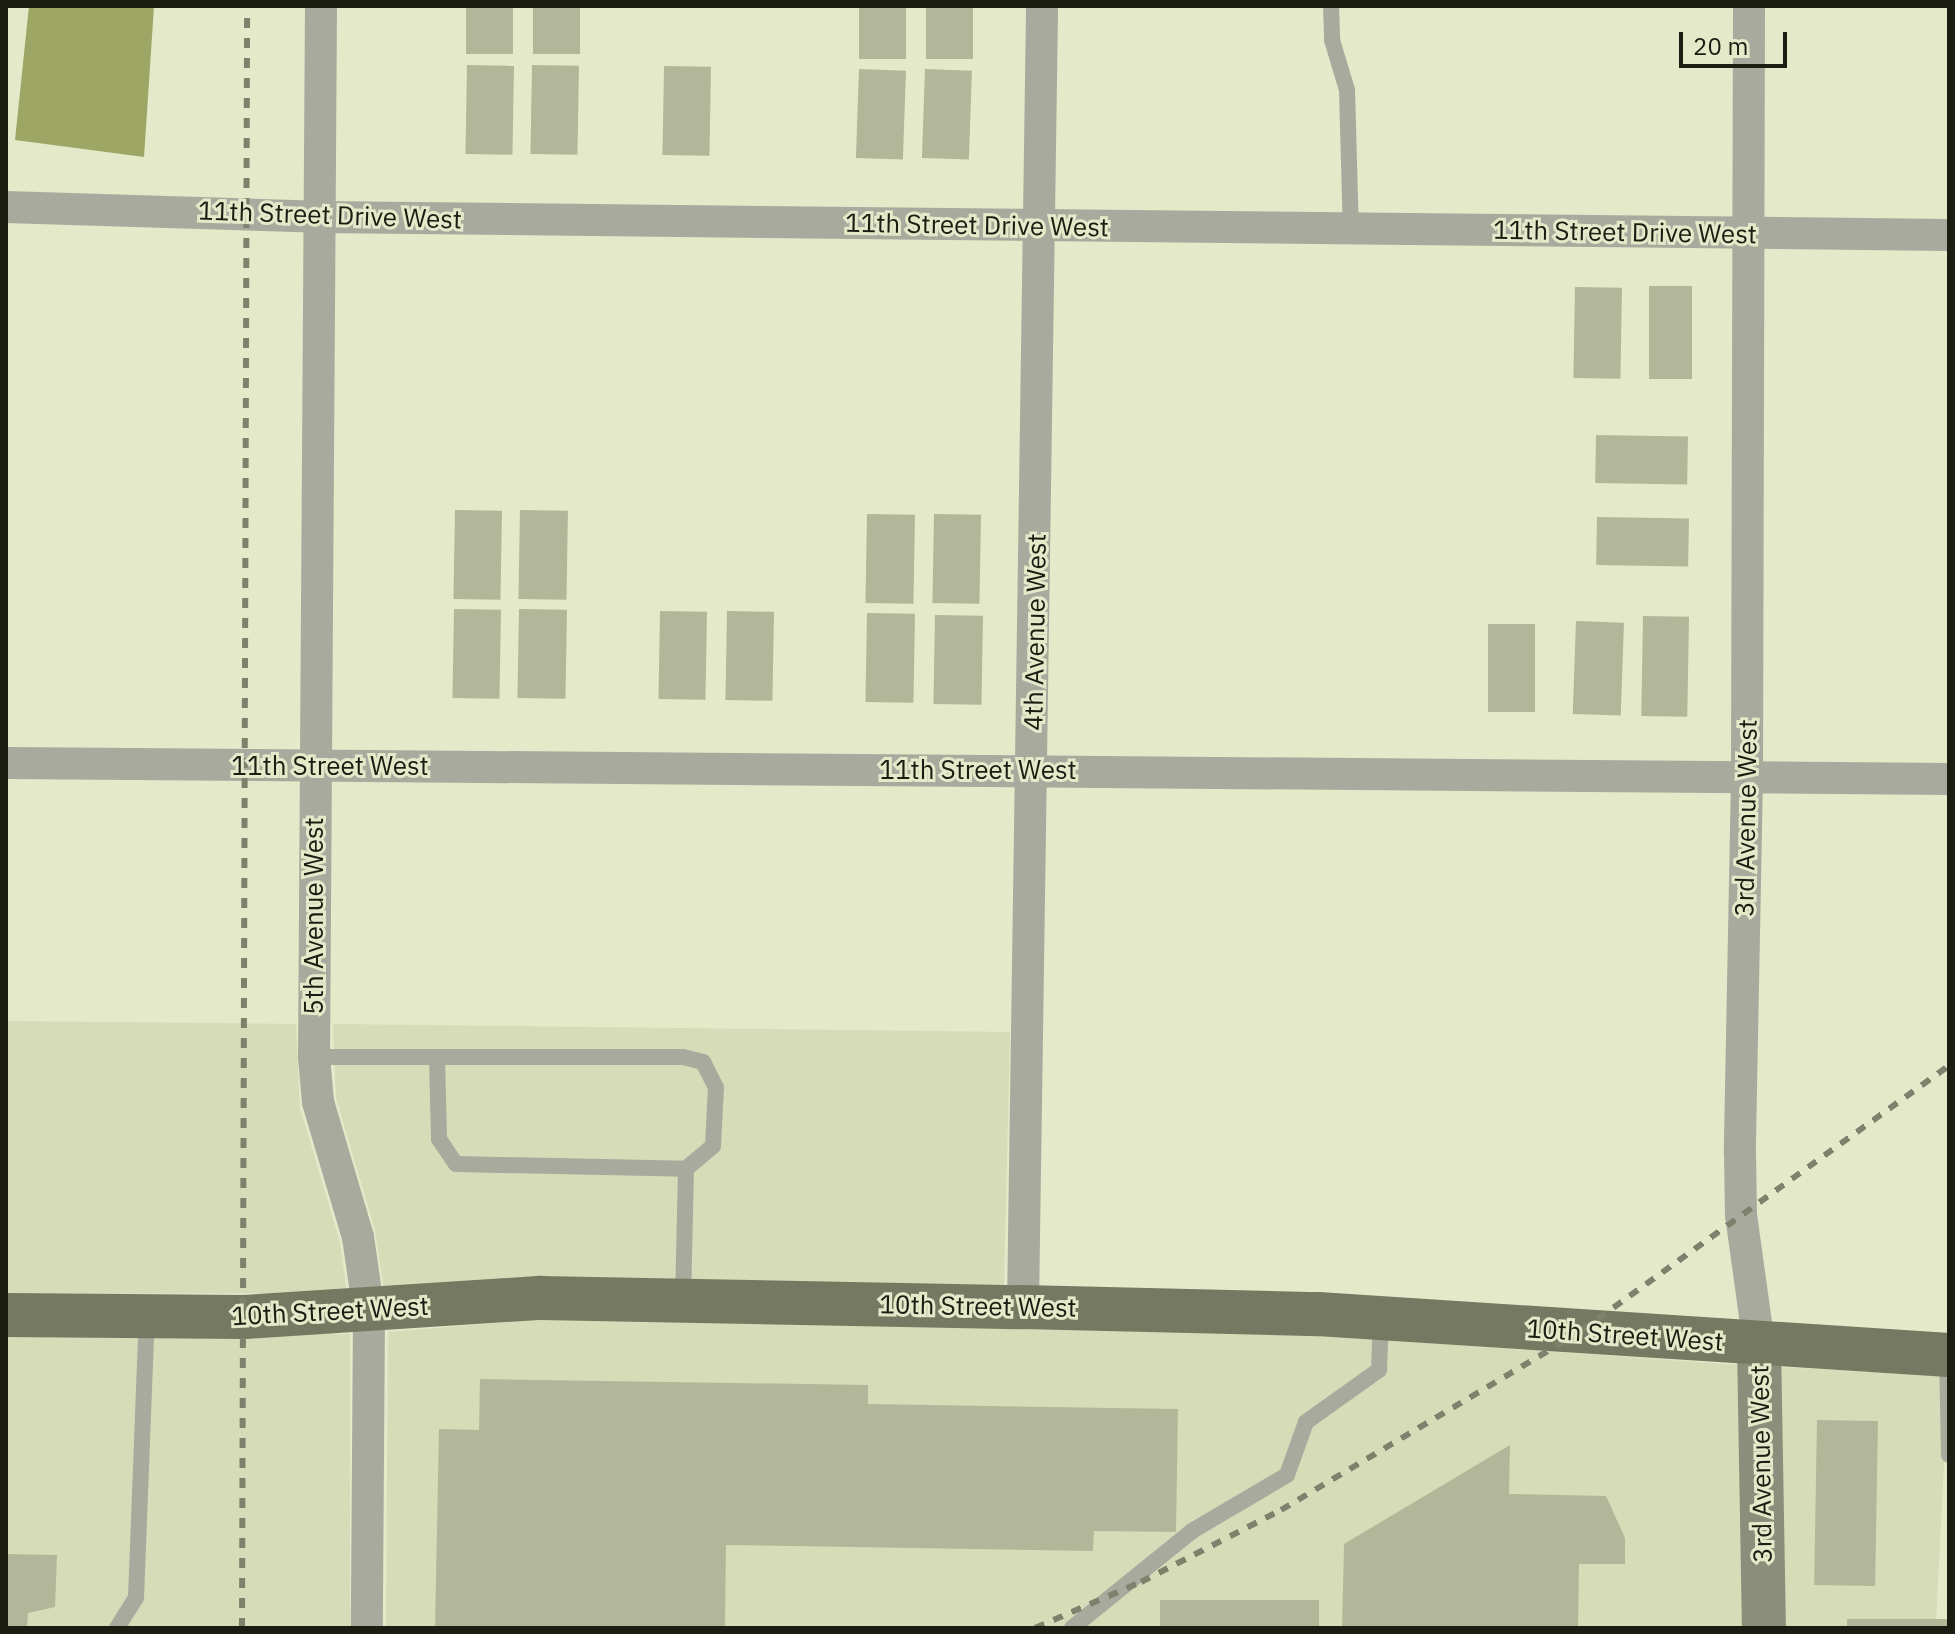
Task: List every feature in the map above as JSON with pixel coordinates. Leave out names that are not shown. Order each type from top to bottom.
[{"type":"main road","name":"10th Street West","points":[[6,1315],[369,1313],[541,1298],[1023,1307],[1381,1318],[1948,1355]]},
{"type":"street","name":"5th Avenue West","points":[[321,6],[313,766],[314,1057],[318,1102],[358,1237],[369,1313],[367,1628]]},
{"type":"street","name":"4th Avenue West","points":[[1023,1307],[1034,770],[1042,6]]},
{"type":"street","name":"3rd Avenue West","points":[[1749,6],[1747,777],[1740,1153],[1741,1215],[1759,1345],[1764,1628]]},
{"type":"street","name":"11th Street Drive West","points":[[6,207],[318,217],[1949,235]]},
{"type":"street","name":"11th Street West","points":[[6,763],[1949,779]]},
{"type":"lane","points":[[1331,6],[1332,40],[1347,90],[1351,229]]},
{"type":"lane","points":[[314,1057],[437,1057],[683,1057],[703,1062],[716,1087],[713,1146],[686,1169],[456,1164],[439,1139],[437,1057]]},
{"type":"lane","points":[[683,1301],[686,1169]]},
{"type":"lane","points":[[117,1628],[136,1598],[147,1316]]},
{"type":"lane","points":[[1072,1628],[1192,1531],[1287,1475],[1306,1422],[1379,1370],[1381,1318]]},
{"type":"lane","points":[[1948,1355],[1949,1455]]},
{"type":"shaded area","points":[[29,6],[154,6],[144,157],[15,140]]},
{"type":"shaded area","points":[[6,1021],[296,1024],[300,1108],[340,1242],[347,1293],[6,1294]]},
{"type":"shaded area","points":[[333,1024],[1010,1032],[1004,1286],[384,1290],[375,1230],[336,1098]]},
{"type":"shaded area","points":[[541,1319],[1317,1335],[1741,1365],[1745,1628],[386,1628],[388,1332]]},
{"type":"shaded area","points":[[6,1334],[350,1334],[350,1628],[6,1628]]},
{"type":"shaded area","points":[[1779,1367],[1949,1376],[1936,1628],[1765,1628]]},
{"type":"building","points":[[466,6],[513,6],[513,54],[466,54]]},
{"type":"building","points":[[533,6],[580,6],[580,54],[533,54]]},
{"type":"building","points":[[859,6],[906,6],[906,59],[859,59]]},
{"type":"building","points":[[926,6],[973,6],[973,59],[926,59]]},
{"type":"building","points":[[467,65],[514,66],[512,155],[465,154]]},
{"type":"building","points":[[532,65],[579,66],[577,155],[530,154]]},
{"type":"building","points":[[664,66],[711,67],[709,156],[662,155]]},
{"type":"building","points":[[859,69],[906,71],[903,160],[856,158]]},
{"type":"building","points":[[925,69],[972,71],[969,160],[922,158]]},
{"type":"building","points":[[1649,286],[1692,286],[1692,379],[1649,379]]},
{"type":"building","points":[[1575,287],[1622,288],[1620,379],[1573,378]]},
{"type":"building","points":[[1596,435],[1688,437],[1687,485],[1595,483]]},
{"type":"building","points":[[455,510],[502,511],[500,600],[453,599]]},
{"type":"building","points":[[520,510],[568,511],[566,600],[518,599]]},
{"type":"building","points":[[867,514],[915,515],[913,604],[865,603]]},
{"type":"building","points":[[934,514],[981,515],[979,604],[932,603]]},
{"type":"building","points":[[1597,517],[1689,519],[1688,567],[1596,565]]},
{"type":"building","points":[[454,609],[501,610],[499,699],[452,698]]},
{"type":"building","points":[[519,609],[567,610],[565,699],[517,698]]},
{"type":"building","points":[[660,611],[707,612],[705,700],[658,699]]},
{"type":"building","points":[[727,611],[774,612],[772,701],[725,700]]},
{"type":"building","points":[[867,613],[915,614],[913,703],[865,702]]},
{"type":"building","points":[[935,615],[983,616],[981,705],[933,704]]},
{"type":"building","points":[[1643,616],[1689,617],[1687,717],[1641,716]]},
{"type":"building","points":[[1576,621],[1624,623],[1621,716],[1573,714]]},
{"type":"building","points":[[1488,624],[1535,624],[1535,712],[1488,712]]},
{"type":"building","points":[[480,1379],[868,1385],[868,1404],[1178,1409],[1176,1532],[1094,1531],[1093,1551],[726,1545],[725,1628],[435,1628],[439,1429],[479,1430]]},
{"type":"building","points":[[1817,1420],[1878,1421],[1875,1586],[1814,1585]]},
{"type":"building","points":[[1510,1445],[1509,1494],[1606,1496],[1625,1538],[1625,1564],[1579,1564],[1578,1628],[1342,1628],[1344,1544]]},
{"type":"building","points":[[6,1554],[57,1555],[55,1607],[28,1613],[27,1628],[6,1628]]},
{"type":"building","points":[[1160,1600],[1319,1600],[1319,1628],[1160,1628]]},
{"type":"building","points":[[1847,1619],[1949,1619],[1949,1628],[1847,1628]]},
{"type":"railway","points":[[242,1628],[247,6]]},
{"type":"railway","points":[[1035,1628],[1141,1582],[1281,1510],[1581,1331],[1949,1066]]}]
